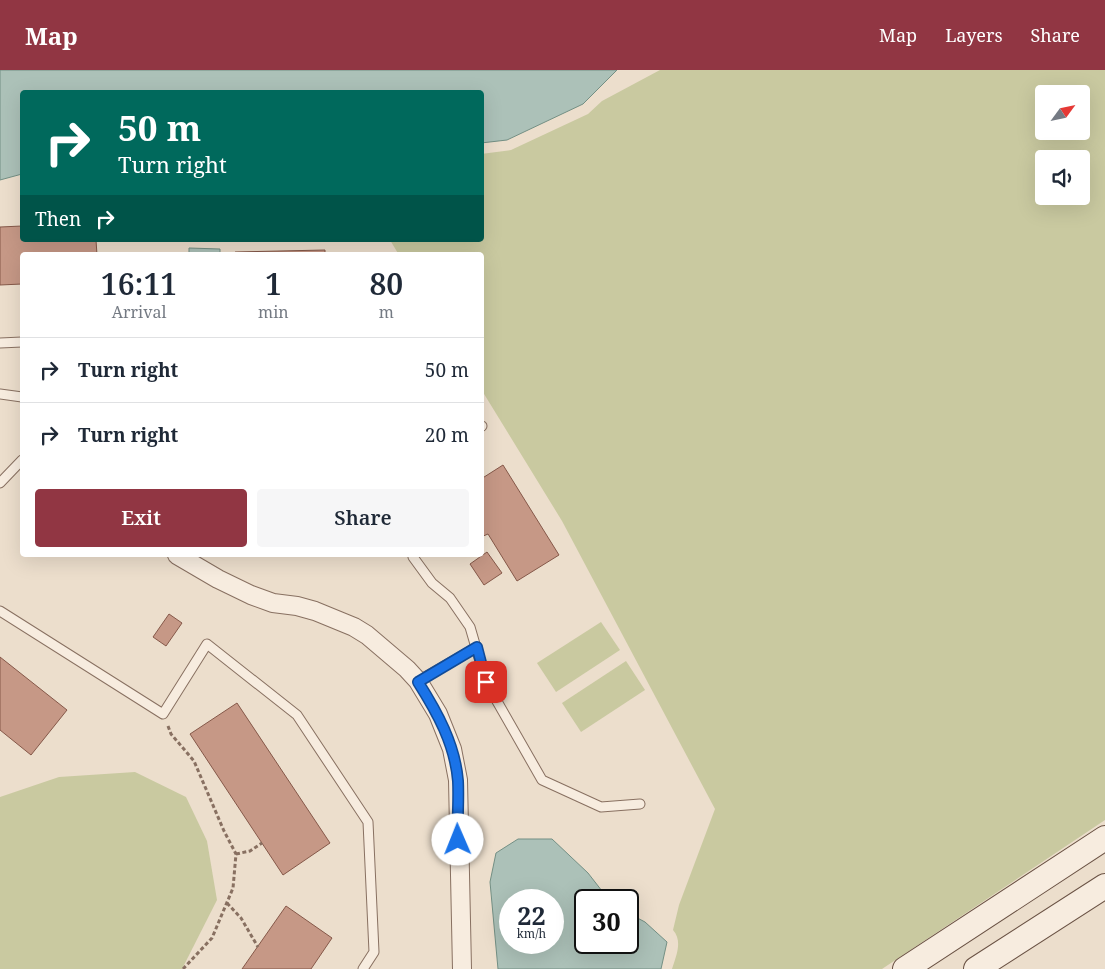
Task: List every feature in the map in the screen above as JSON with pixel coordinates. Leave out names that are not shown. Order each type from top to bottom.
[{"type":"street","points":[[180,557],[218,579],[273,603],[315,611],[354,627],[367,635],[407,669],[418,682],[438,714],[452,749],[458,780],[462,969]]},
{"type":"street","points":[[905,969],[1105,838]]},
{"type":"street","points":[[976,969],[1105,886]]},
{"type":"lane","points":[[0,343],[20,342]]},
{"type":"lane","points":[[0,394],[20,397]]},
{"type":"lane","points":[[0,482],[20,462]]},
{"type":"lane","points":[[413,557],[432,583],[450,598],[470,626],[486,682],[542,780],[601,807],[640,804]]},
{"type":"lane","points":[[0,611],[163,714],[207,644],[297,715],[368,822],[374,952],[363,969]]},
{"type":"lane","points":[[418,682],[477,647]]},
{"type":"path","points":[[163,714],[171,734],[194,761],[236,854],[233,888],[212,938],[183,969]]},
{"type":"path","points":[[236,854],[250,851],[262,843]]},
{"type":"path","points":[[226,903],[241,918],[258,947]]},
{"type":"green space","points":[[660,70],[1105,70],[1105,820],[882,969],[672,969],[678,949],[678,939],[673,930],[679,905],[715,809],[562,521],[484,394],[484,252],[397,252],[391,242],[484,242],[484,154],[511,150],[588,114],[602,101]]},
{"type":"green space","points":[[601,622],[620,650],[556,692],[537,663]]},
{"type":"green space","points":[[626,661],[645,690],[581,732],[562,703]]},
{"type":"green space","points":[[135,772],[186,797],[207,841],[217,900],[182,969],[0,969],[0,797],[59,777]]},
{"type":"shaded area","points":[[0,70],[617,70],[583,104],[507,140],[484,143],[484,90],[20,90],[20,175],[0,180]]},
{"type":"shaded area","points":[[189,248],[220,249],[220,252],[189,252]]},
{"type":"shaded area","points":[[518,839],[552,839],[588,873],[600,889],[574,889],[574,954],[639,954],[639,919],[667,942],[661,969],[498,969],[490,882],[496,853]]},
{"type":"building","points":[[20,226],[20,242],[96,242],[97,252],[20,252],[20,284],[0,285],[0,227]]},
{"type":"building","points":[[325,250],[325,252],[235,252]]},
{"type":"building","points":[[503,465],[559,555],[517,581],[488,534],[484,536],[484,477]]},
{"type":"building","points":[[487,552],[502,573],[484,585],[470,564],[480,557],[484,557]]},
{"type":"building","points":[[169,614],[182,623],[166,646],[153,637]]},
{"type":"building","points":[[0,657],[67,710],[31,755],[0,730]]},
{"type":"building","points":[[237,703],[330,843],[283,875],[190,734]]},
{"type":"building","points":[[286,906],[332,938],[311,969],[242,969]]},
{"type":"route","points":[[458,840],[458,780],[452,749],[438,714],[418,682],[477,647],[486,682]]}]
